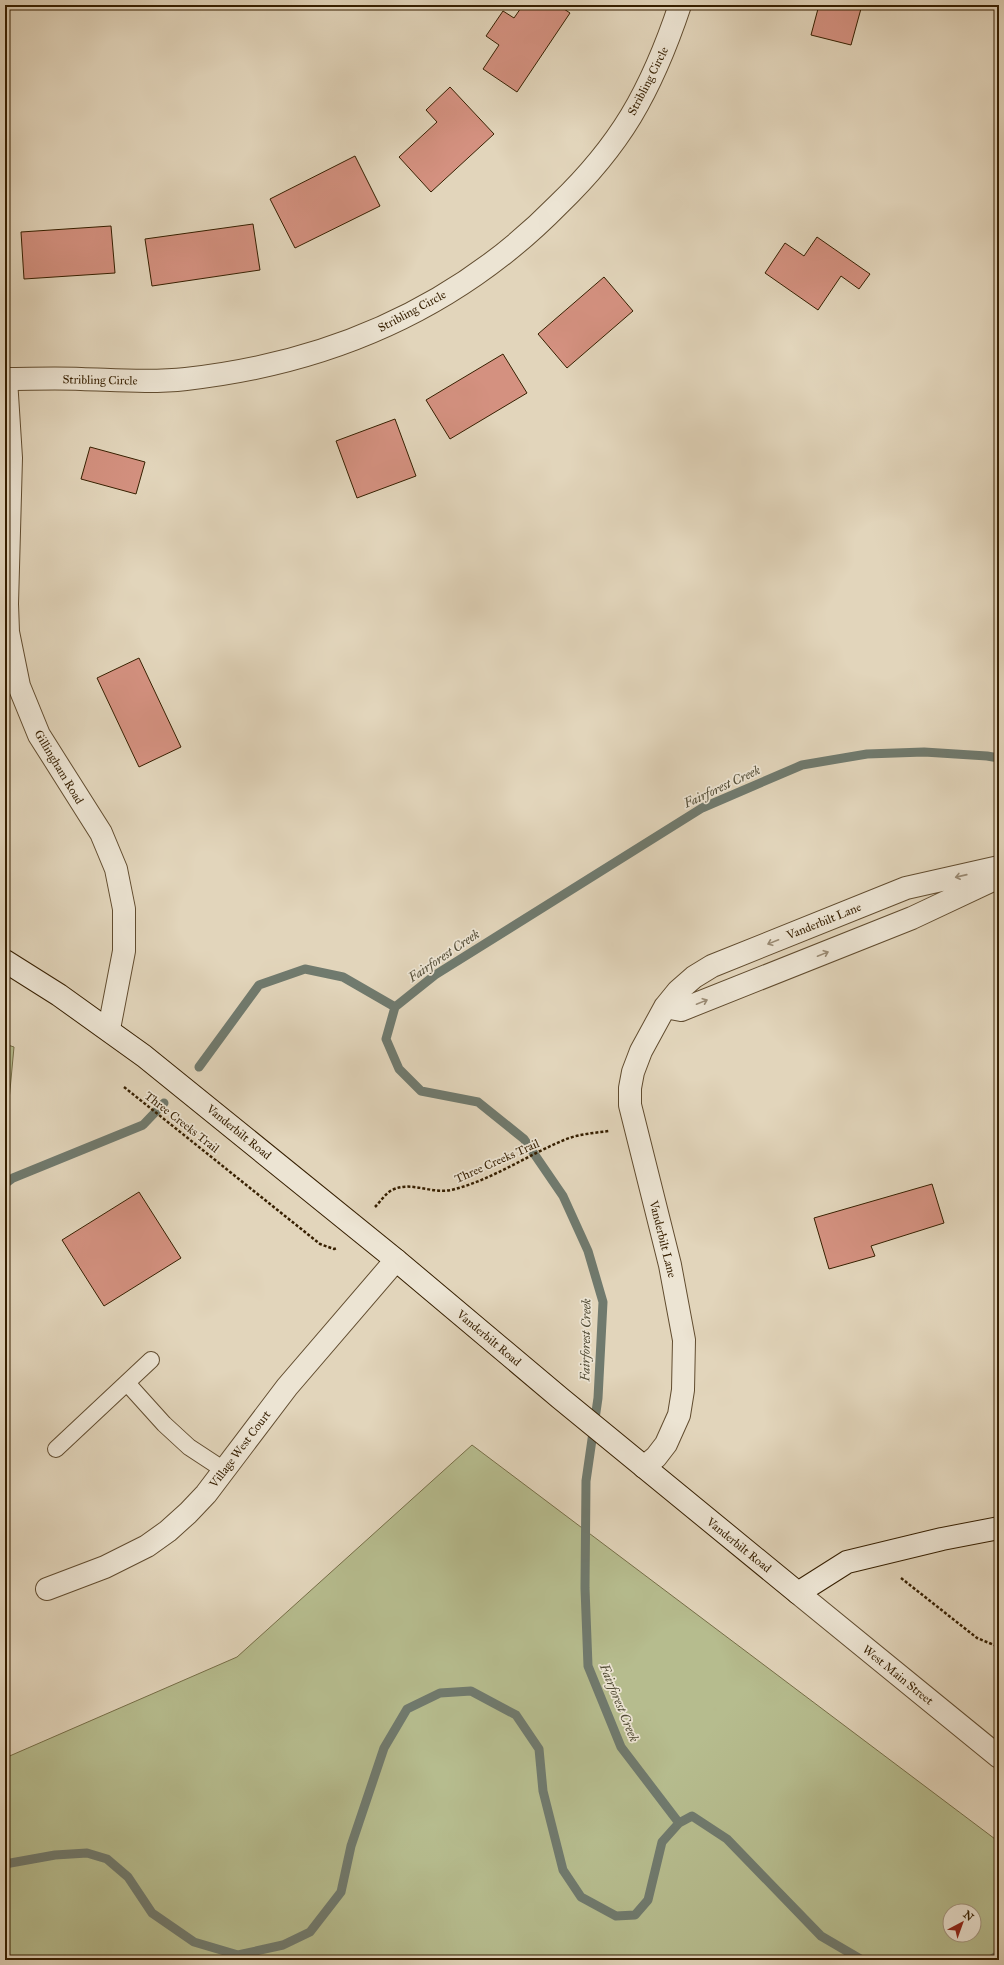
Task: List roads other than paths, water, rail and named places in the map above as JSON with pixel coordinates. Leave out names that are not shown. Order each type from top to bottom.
[{"type":"street","name":"Stribling Circle","points":[[6,379],[131,381],[184,379],[236,372],[288,361],[356,340],[420,310],[482,272],[537,227],[588,176],[631,117],[664,52],[680,5]]},
{"type":"street","name":"Gillingham Road","points":[[6,379],[11,458],[7,604],[8,632],[19,686],[38,735],[101,834],[116,869],[124,909],[124,951],[109,1029]]},
{"type":"street","name":"Vanderbilt Lane","points":[[641,1465],[656,1457],[666,1444],[679,1415],[683,1390],[684,1340],[670,1264],[630,1105],[633,1072],[641,1051],[665,1007],[678,991],[694,977],[712,966],[906,888],[999,867]]},
{"type":"street","points":[[665,1007],[681,1010],[912,918],[999,877]]},
{"type":"street","name":"Vanderbilt Road","points":[[5,961],[109,1029],[204,1103],[798,1593]]},
{"type":"street","name":"Village West Court","points":[[47,1589],[105,1567],[152,1542],[168,1531],[188,1513],[224,1470],[287,1387],[396,1260]]},
{"type":"street","points":[[798,1593],[846,1562],[942,1539],[999,1528]]},
{"type":"street","name":"West Main Street","points":[[798,1593],[999,1757]]},
{"type":"lane","points":[[56,1448],[151,1360]]},
{"type":"lane","points":[[126,1383],[164,1424],[189,1447],[224,1470]]},
{"type":"waterway","name":"Fairforest Creek","points":[[679,1823],[621,1747],[588,1666],[585,1588],[586,1481],[598,1398],[603,1302],[588,1251],[563,1196],[524,1139],[478,1102],[421,1091],[399,1069],[386,1039],[395,1007],[435,975],[702,808],[802,765],[867,754],[924,752],[999,758]]},
{"type":"waterway","points":[[199,1067],[259,985],[305,969],[343,977],[395,1007]]},
{"type":"waterway","points":[[5,1184],[13,1178],[143,1125],[164,1103]]},
{"type":"waterway","points":[[5,1864],[55,1855],[87,1853],[107,1859],[128,1877],[152,1913],[194,1942],[238,1955],[283,1945],[310,1932],[341,1892],[351,1846],[384,1748],[407,1709],[440,1693],[471,1691],[516,1715],[539,1749],[543,1791],[563,1870],[581,1897],[616,1916],[635,1915],[648,1900],[662,1842],[679,1823],[692,1816],[727,1839],[821,1936],[862,1960]]},
{"type":"waterway","name":"Fairforest Creek","points":[[990,1960],[999,1955]]}]
